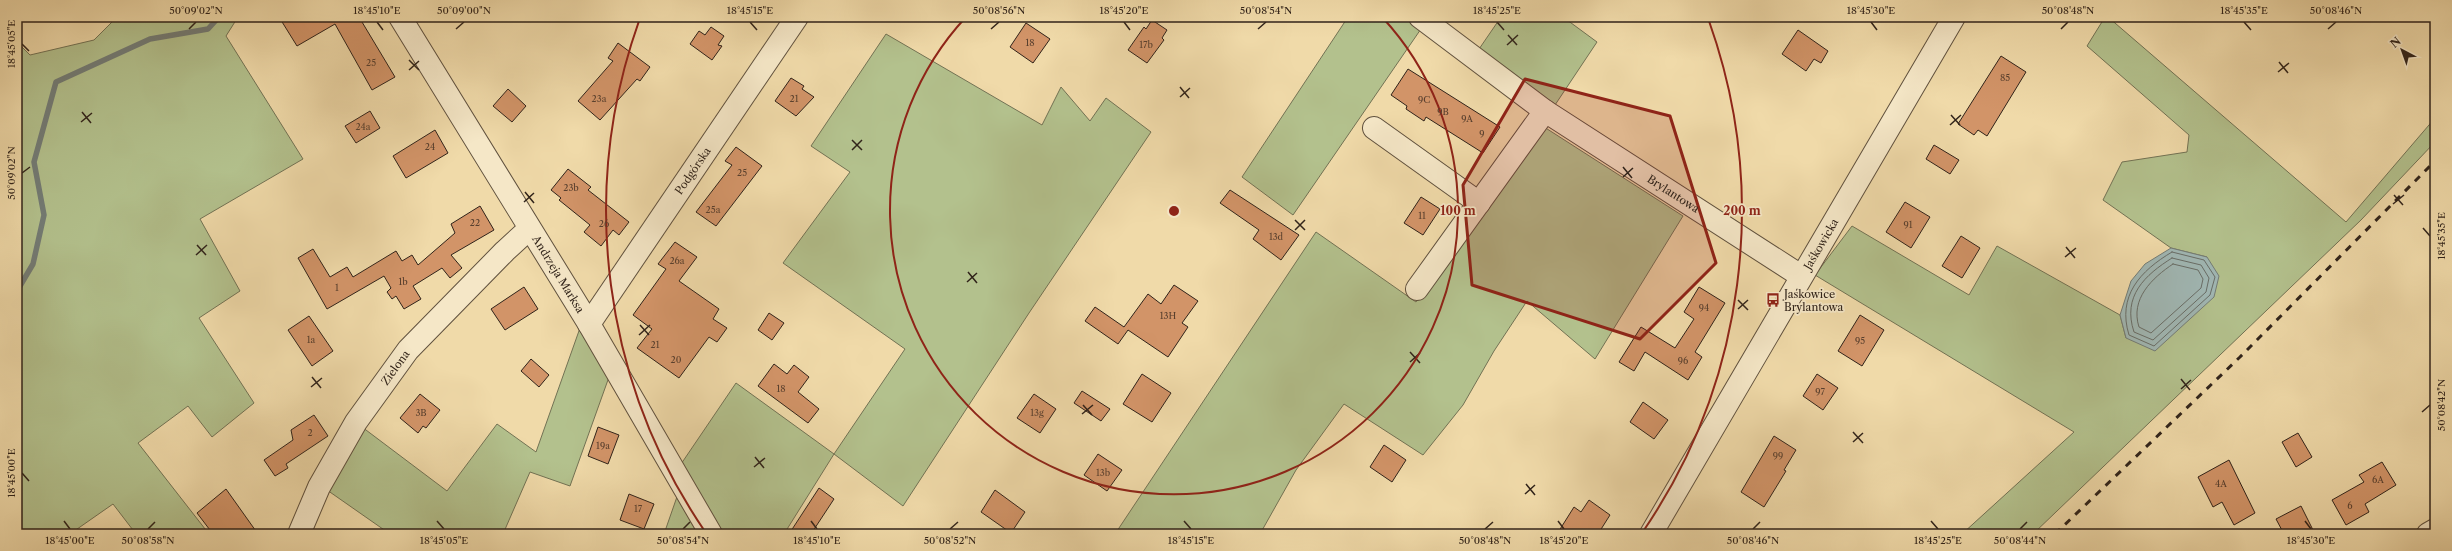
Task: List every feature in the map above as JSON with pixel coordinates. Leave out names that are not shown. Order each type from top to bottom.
[{"type":"street","name":"Andrzeja Marksa","points":[[400,17],[454,102],[529,229],[589,324],[711,534]]},
{"type":"street","name":"Podgórska","points":[[589,324],[797,17]]},
{"type":"street","name":"Brylantowa","points":[[1420,17],[1545,110],[1802,276]]},
{"type":"street","name":"Jaśkowicka","points":[[1651,534],[1954,17]]},
{"type":"street","points":[[1417,290],[1545,110]]},
{"type":"street","points":[[1374,128],[1479,203]]},
{"type":"street","name":"Zielona","points":[[298,534],[319,487],[356,422],[408,350],[505,251],[529,229]]},
{"type":"street","points":[[2428,534],[2435,530]]},
{"type":"highlighted area","points":[[1525,79],[1670,116],[1716,263],[1640,339],[1472,285],[1463,185]]},
{"type":"green space","points":[[117,17],[238,17],[226,36],[303,159],[200,219],[240,291],[199,318],[254,403],[212,437],[188,406],[138,443],[209,534],[136,534],[113,504],[70,534],[17,534],[17,42],[30,55],[94,40]]},
{"type":"green space","points":[[1348,17],[1410,17],[1423,26],[1293,215],[1242,177]]},
{"type":"green space","points":[[1501,17],[1563,17],[1597,42],[1555,105],[1477,52]]},
{"type":"green space","points":[[2105,17],[2108,17],[2346,222],[2435,118],[2435,142],[2361,220],[2033,534],[1962,534],[2074,432],[1815,275],[1852,226],[1969,295],[1997,246],[2120,315],[2126,338],[2207,257],[2171,248],[2103,200],[2122,162],[2187,152],[2189,135],[2087,46]]},
{"type":"green space","points":[[886,34],[1042,125],[1061,87],[1090,121],[1106,98],[1151,132],[1029,313],[903,506],[834,454],[905,349],[783,263],[850,172],[811,146]]},
{"type":"green space","points":[[1541,125],[1683,216],[1595,359],[1527,301],[1494,351],[1463,405],[1423,455],[1344,404],[1296,470],[1260,534],[1115,534],[1316,232],[1416,302]]},
{"type":"green space","points":[[580,328],[609,377],[570,486],[530,472],[503,534],[390,534],[327,490],[362,427],[447,491],[497,424],[536,452]]},
{"type":"green space","points":[[736,383],[834,454],[784,534],[718,534],[679,467]]},
{"type":"green space","points":[[679,491],[704,534],[664,534]]},
{"type":"water","points":[[2171,248],[2207,257],[2219,276],[2214,297],[2155,351],[2126,338],[2120,315],[2131,281],[2145,264]]},
{"type":"building","points":[[279,17],[359,17],[395,77],[372,90],[335,24],[297,46]]},
{"type":"building","points":[[1152,20],[1167,30],[1162,38],[1164,40],[1147,63],[1128,50],[1144,27],[1146,29]]},
{"type":"building","points":[[1026,23],[1050,39],[1033,63],[1010,47]]},
{"type":"building","points":[[711,27],[724,36],[718,45],[722,46],[712,60],[690,44],[699,31],[705,35]]},
{"type":"building","points":[[1798,30],[1828,51],[1821,63],[1814,59],[1806,71],[1782,54]]},
{"type":"building","points":[[618,43],[650,67],[640,81],[637,79],[600,120],[578,101],[613,61],[608,58]]},
{"type":"building","points":[[2001,56],[2026,72],[1987,136],[1978,130],[1974,135],[1958,124]]},
{"type":"building","points":[[1408,69],[1500,127],[1483,153],[1426,117],[1424,121],[1406,109],[1407,106],[1391,95]]},
{"type":"building","points":[[791,78],[804,86],[802,89],[814,97],[796,116],[775,101]]},
{"type":"building","points":[[508,89],[526,106],[512,122],[493,106]]},
{"type":"building","points":[[370,111],[380,128],[356,143],[345,126]]},
{"type":"building","points":[[435,130],[448,153],[406,178],[393,156]]},
{"type":"building","points":[[1934,145],[1959,160],[1950,174],[1926,159]]},
{"type":"building","points":[[736,147],[762,166],[716,226],[696,212],[732,165],[725,161]]},
{"type":"building","points":[[568,169],[591,187],[588,190],[629,222],[619,235],[613,230],[601,246],[584,232],[590,225],[559,200],[561,198],[551,190]]},
{"type":"building","points":[[1230,190],[1299,235],[1281,260],[1253,239],[1259,230],[1220,203]]},
{"type":"building","points":[[1421,197],[1440,209],[1423,235],[1404,223]]},
{"type":"building","points":[[1905,202],[1930,217],[1911,248],[1886,232]]},
{"type":"building","points":[[480,206],[494,230],[451,255],[462,268],[450,278],[442,268],[413,286],[421,299],[404,309],[396,296],[392,299],[387,292],[391,288],[384,276],[327,309],[298,258],[313,249],[330,277],[347,267],[353,277],[396,251],[402,261],[412,255],[418,265],[455,233],[451,224]]},
{"type":"building","points":[[1961,236],[1980,248],[1962,278],[1942,266]]},
{"type":"building","points":[[675,242],[697,257],[679,281],[719,309],[713,319],[727,328],[717,342],[709,337],[679,378],[637,348],[652,329],[633,315],[666,269],[658,264]]},
{"type":"building","points":[[1174,285],[1198,301],[1182,323],[1188,327],[1168,357],[1128,330],[1118,344],[1085,321],[1095,307],[1124,327],[1148,294],[1161,304]]},
{"type":"building","points":[[524,287],[538,309],[505,330],[491,309]]},
{"type":"building","points":[[1699,287],[1725,303],[1695,352],[1702,357],[1688,380],[1645,352],[1634,371],[1619,362],[1641,327],[1675,348],[1694,319],[1684,312]]},
{"type":"building","points":[[769,313],[784,323],[772,340],[758,330]]},
{"type":"building","points":[[1860,315],[1884,330],[1862,366],[1838,351]]},
{"type":"building","points":[[309,316],[333,351],[312,366],[288,330]]},
{"type":"building","points":[[531,359],[549,375],[539,387],[521,371]]},
{"type":"building","points":[[774,364],[787,374],[794,365],[809,377],[798,392],[819,409],[808,423],[758,386]]},
{"type":"building","points":[[1142,374],[1171,393],[1152,422],[1123,404]]},
{"type":"building","points":[[1817,374],[1838,388],[1823,410],[1803,396]]},
{"type":"building","points":[[1082,391],[1110,409],[1101,421],[1074,403]]},
{"type":"building","points":[[420,394],[440,410],[426,428],[423,426],[418,433],[400,418]]},
{"type":"building","points":[[1034,394],[1056,409],[1040,433],[1017,418]]},
{"type":"building","points":[[1643,402],[1668,420],[1654,439],[1630,422]]},
{"type":"building","points":[[314,415],[328,436],[286,464],[288,468],[275,476],[264,460],[293,440],[291,430]]},
{"type":"building","points":[[598,427],[619,435],[608,464],[588,456]]},
{"type":"building","points":[[2298,433],[2312,457],[2296,467],[2282,442]]},
{"type":"building","points":[[1774,436],[1796,450],[1784,470],[1786,471],[1764,507],[1741,492]]},
{"type":"building","points":[[1384,445],[1406,460],[1392,482],[1370,467]]},
{"type":"building","points":[[1098,454],[1122,470],[1107,491],[1084,475]]},
{"type":"building","points":[[2229,460],[2255,513],[2234,525],[2222,502],[2213,507],[2198,477]]},
{"type":"building","points":[[2382,462],[2396,485],[2365,504],[2369,512],[2346,525],[2332,500],[2364,482],[2359,475]]},
{"type":"building","points":[[819,488],[834,499],[811,534],[789,534]]},
{"type":"building","points":[[226,489],[258,534],[213,534],[197,513]]},
{"type":"building","points":[[995,490],[1025,512],[1011,533],[981,512]]},
{"type":"building","points":[[629,494],[654,504],[644,529],[620,520]]},
{"type":"building","points":[[1589,500],[1610,515],[1598,534],[1557,534],[1574,507],[1581,512]]},
{"type":"building","points":[[2301,506],[2315,534],[2284,534],[2276,519]]},
{"type":"waterway","points":[[17,291],[33,264],[44,215],[34,162],[56,82],[150,39],[208,29],[219,17]]},
{"type":"railway","points":[[2055,534],[2240,357],[2435,161]]},
{"type":"place","name":"Jaśkowice Brylantowa","points":[[1773,300]]}]
